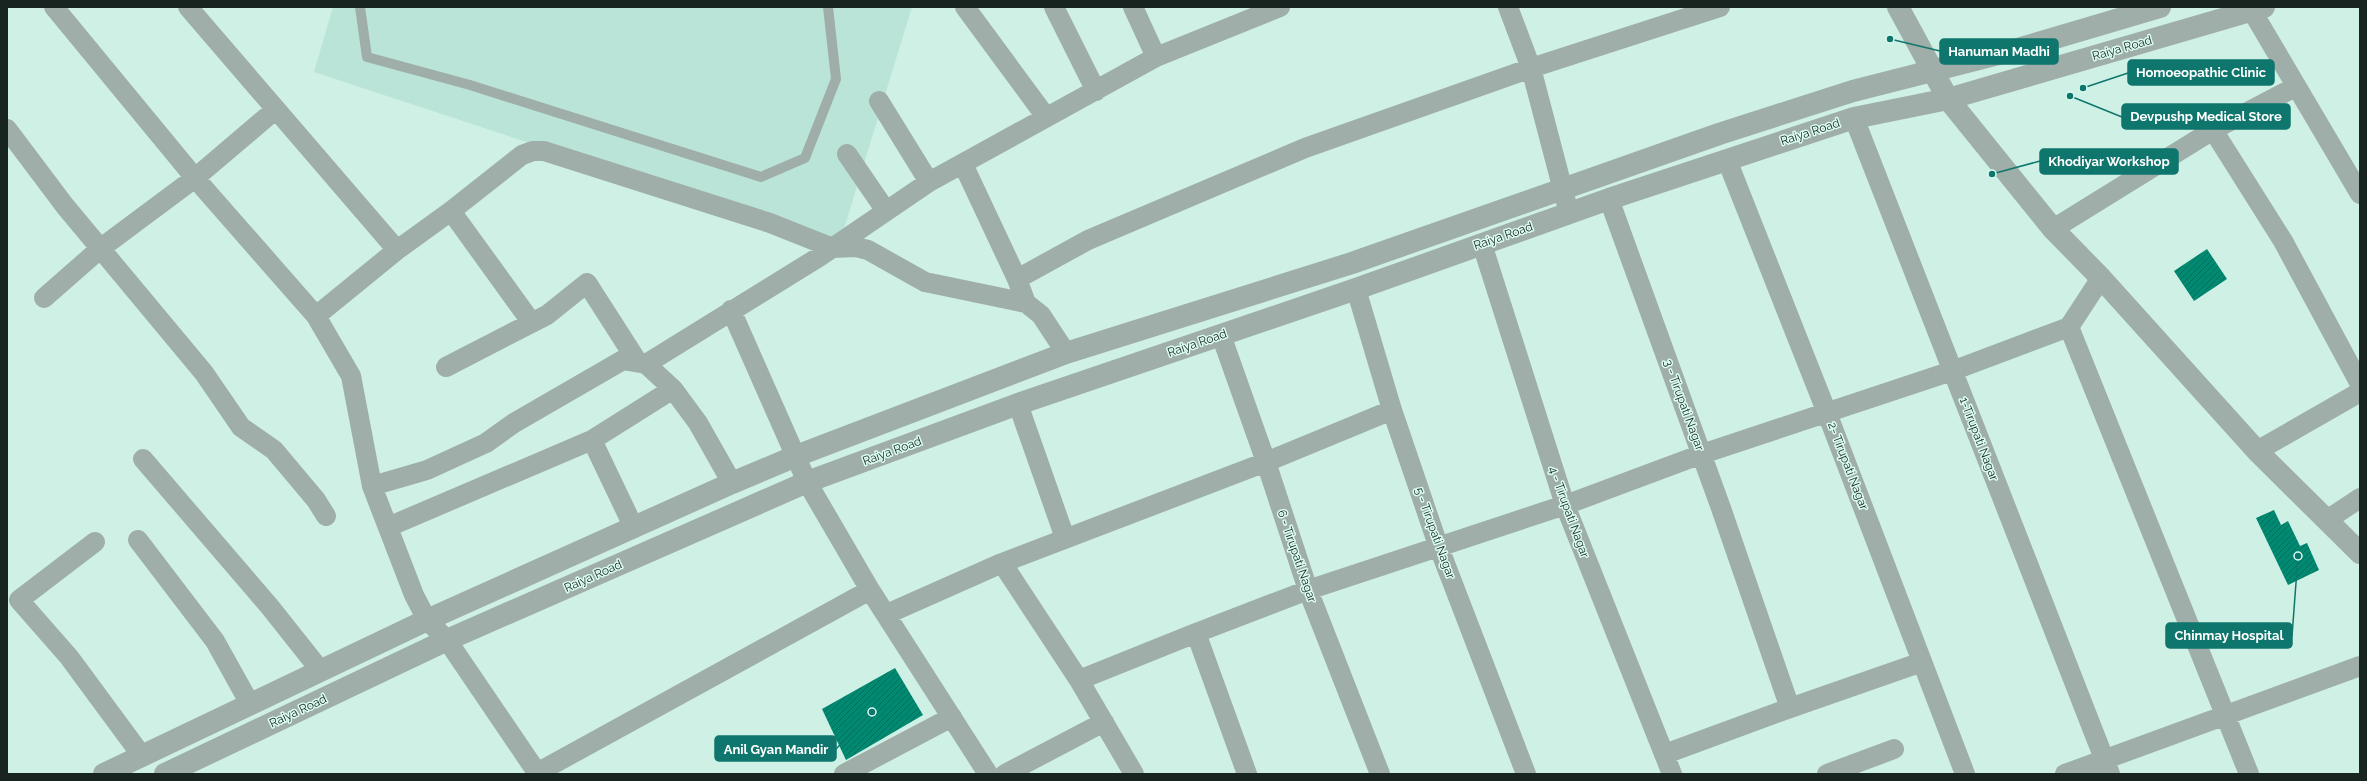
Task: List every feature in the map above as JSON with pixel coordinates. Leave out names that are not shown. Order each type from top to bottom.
[{"type":"street","points":[[54,7],[195,178],[316,316],[351,376],[372,486],[414,595],[427,620],[447,640],[536,774],[870,590]]},
{"type":"street","points":[[188,7],[275,110],[397,250]]},
{"type":"street","points":[[965,7],[1046,117]]},
{"type":"street","points":[[1054,7],[1096,91]]},
{"type":"street","points":[[1133,7],[1156,57]]},
{"type":"street","points":[[372,486],[427,470],[486,443],[514,423],[623,360],[641,363],[732,310],[832,248],[929,182],[1156,57],[1253,11],[1280,7]]},
{"type":"street","points":[[1508,7],[1531,68],[1569,213]]},
{"type":"street","points":[[1017,279],[1088,240],[1305,148],[1531,68],[1720,7]]},
{"type":"street","points":[[1898,7],[1948,99],[2053,229],[2101,278],[2257,451],[2360,553]]},
{"type":"street","name":"Raiya Road","points":[[104,774],[427,620],[732,483],[796,456],[1066,353],[1352,263],[1726,132],[1853,92],[1932,70],[2014,50],[2160,7]]},
{"type":"street","points":[[2258,9],[2295,87],[2360,194]]},
{"type":"street","name":"Raiya Road","points":[[165,774],[447,640],[807,482],[1018,404],[1356,289],[1609,199],[1854,118],[1948,99],[2258,9]]},
{"type":"street","points":[[2053,229],[2213,130],[2295,87]]},
{"type":"street","points":[[879,101],[929,182]]},
{"type":"street","points":[[44,298],[101,248],[195,178],[275,110]]},
{"type":"street","name":"1-Tirupati Nagar","points":[[1854,118],[2108,767]]},
{"type":"street","points":[[7,129],[101,248],[204,372],[241,427],[274,450],[316,500],[326,516]]},
{"type":"street","points":[[2213,130],[2283,241],[2360,384]]},
{"type":"street","points":[[316,316],[397,250],[450,212],[522,155],[533,151],[544,151],[770,223],[832,248],[856,247],[868,250],[925,282],[1026,303],[1041,315],[1066,353]]},
{"type":"street","points":[[847,154],[886,211]]},
{"type":"street","name":"2- Tirupati Nagar","points":[[1727,160],[1827,413],[1965,774]]},
{"type":"street","points":[[963,164],[1017,279],[1026,303]]},
{"type":"street","name":"3 - Tirupati Nagar","points":[[1609,199],[1702,454],[1790,708]]},
{"type":"street","points":[[450,212],[532,323]]},
{"type":"street","name":"4 - Tirupati Nagar","points":[[1482,244],[1565,505],[1672,774]]},
{"type":"street","points":[[1079,680],[1196,632],[1308,590],[1438,545],[1565,505],[1702,454],[1952,370],[2069,327],[2101,278]]},
{"type":"street","points":[[446,367],[546,315],[587,284],[641,363],[673,389],[698,423],[732,483]]},
{"type":"street","name":"5 - Tirupati Nagar","points":[[1356,289],[1392,410],[1438,545],[1526,774]]},
{"type":"street","points":[[732,310],[807,482],[870,590],[887,614],[988,774]]},
{"type":"street","points":[[2069,327],[2249,774]]},
{"type":"street","name":"6 - Tirupati Nagar","points":[[1221,335],[1266,462],[1308,590],[1380,774]]},
{"type":"street","points":[[388,528],[592,440],[673,389]]},
{"type":"street","points":[[2257,451],[2360,392]]},
{"type":"street","points":[[1018,404],[1065,538]]},
{"type":"street","points":[[887,614],[1002,563],[1266,462],[1392,410]]},
{"type":"street","points":[[592,440],[634,528]]},
{"type":"street","points":[[143,459],[270,607],[320,670]]},
{"type":"street","points":[[2327,520],[2360,498]]},
{"type":"street","points":[[138,540],[215,642],[250,704]]},
{"type":"street","points":[[95,542],[19,600],[69,657],[142,756]]},
{"type":"street","points":[[1002,563],[1079,680],[1134,774]]},
{"type":"street","points":[[1196,632],[1247,774]]},
{"type":"street","points":[[1665,754],[1922,662]]},
{"type":"street","points":[[2065,774],[2108,767],[2226,715],[2359,670]]},
{"type":"street","points":[[844,774],[952,717]]},
{"type":"street","points":[[1005,774],[1104,722]]},
{"type":"street","points":[[1827,774],[1894,749]]},
{"type":"lane","points":[[360,7],[367,57],[470,85],[761,177],[805,158],[836,79],[828,7]]},
{"type":"shaded area","points":[[333,7],[912,7],[839,245],[314,72]]},
{"type":"building","points":[[2207,249],[2227,279],[2194,301],[2174,271]]},
{"type":"building","points":[[2274,510],[2281,525],[2288,521],[2300,546],[2307,543],[2319,570],[2288,585],[2256,518]]},
{"type":"building","points":[[895,668],[923,715],[846,760],[822,709]]},
{"type":"place","name":"Hanuman Madhi","points":[[1890,39]]},
{"type":"place","name":"Homoeopathic Clinic","points":[[2083,88]]},
{"type":"place","name":"Devpushp Medical Store","points":[[2070,96]]},
{"type":"place","name":"Khodiyar Workshop","points":[[1992,174]]},
{"type":"place","name":"Chinmay Hospital","points":[[2298,556]]},
{"type":"place","name":"Anil Gyan Mandir","points":[[872,712]]}]
